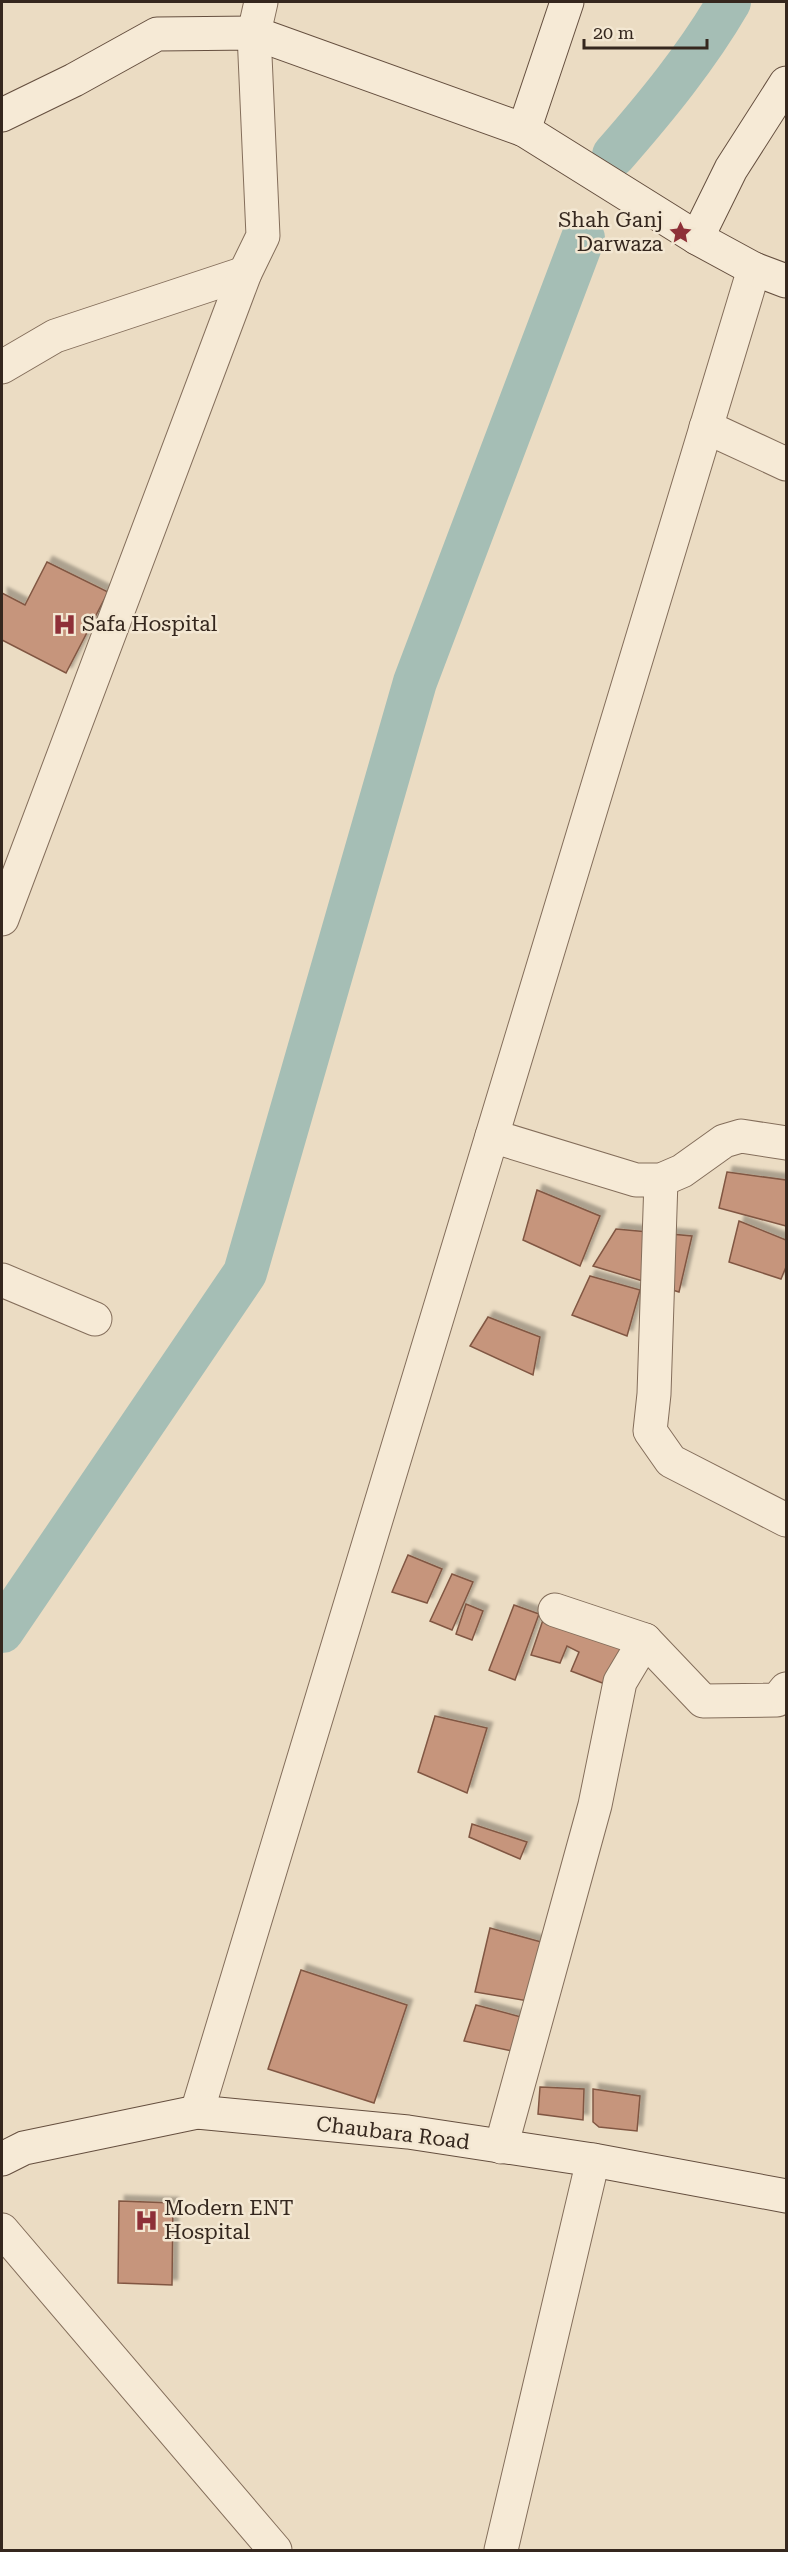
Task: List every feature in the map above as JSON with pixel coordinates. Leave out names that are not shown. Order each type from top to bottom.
[{"type":"street","points":[[2,919],[245,273],[263,236],[254,33],[261,2]]},
{"type":"street","points":[[524,130],[567,2]]},
{"type":"street","points":[[2,115],[74,80],[157,34],[254,33],[524,130],[697,238],[754,269],[786,281]]},
{"type":"street","points":[[697,238],[731,169],[786,82]]},
{"type":"street","points":[[197,2112],[754,269]]},
{"type":"street","points":[[2,367],[55,336],[245,273]]},
{"type":"street","points":[[706,427],[786,464]]},
{"type":"street","points":[[492,1136],[636,1180],[661,1180],[682,1171],[724,1141],[741,1136],[786,1143]]},
{"type":"street","points":[[661,1180],[654,1394],[650,1431],[671,1461],[786,1520]]},
{"type":"street","points":[[2,1280],[95,1319]]},
{"type":"street","points":[[555,1610],[645,1640],[704,1701],[777,1700],[786,1689]]},
{"type":"street","points":[[501,2146],[595,1805],[620,1682],[645,1640]]},
{"type":"street","name":"Chaubara Road","points":[[2,2158],[24,2148],[197,2112],[408,2132],[593,2160],[786,2196]]},
{"type":"street","points":[[501,2550],[593,2160]]},
{"type":"street","points":[[2,2230],[275,2550]]},
{"type":"building","points":[[47,562],[108,592],[66,673],[2,640],[2,593],[25,605]]},
{"type":"building","points":[[727,1172],[786,1180],[786,1226],[719,1208]]},
{"type":"building","points":[[537,1190],[600,1216],[580,1266],[523,1240]]},
{"type":"building","points":[[739,1221],[786,1240],[786,1267],[781,1279],[729,1262]]},
{"type":"building","points":[[616,1229],[692,1236],[679,1292],[593,1266]]},
{"type":"building","points":[[590,1276],[640,1290],[627,1336],[572,1315]]},
{"type":"building","points":[[488,1317],[540,1337],[533,1375],[470,1346]]},
{"type":"building","points":[[408,1555],[442,1569],[427,1603],[392,1592]]},
{"type":"building","points":[[452,1574],[473,1582],[452,1630],[430,1621]]},
{"type":"building","points":[[466,1604],[483,1611],[472,1640],[456,1634]]},
{"type":"building","points":[[514,1605],[539,1614],[515,1680],[489,1670]]},
{"type":"building","points":[[544,1617],[627,1636],[605,1684],[571,1671],[579,1652],[567,1646],[560,1663],[531,1655]]},
{"type":"building","points":[[435,1716],[487,1728],[467,1793],[418,1772]]},
{"type":"building","points":[[472,1824],[527,1842],[520,1859],[469,1837]]},
{"type":"building","points":[[490,1928],[545,1943],[528,2001],[475,1992]]},
{"type":"building","points":[[301,1970],[407,2005],[374,2103],[268,2069]]},
{"type":"building","points":[[476,2005],[521,2017],[512,2051],[464,2041]]},
{"type":"building","points":[[540,2087],[584,2089],[583,2120],[538,2114]]},
{"type":"building","points":[[593,2089],[640,2096],[637,2131],[599,2127],[593,2122]]},
{"type":"building","points":[[119,2201],[173,2203],[172,2285],[118,2283]]},
{"type":"waterway","points":[[614,155],[675,81],[729,2]]},
{"type":"waterway","points":[[2,1631],[245,1273],[415,682],[583,238]]},
{"type":"place","name":"Shah Ganj Darwaza","points":[[681,232]]},
{"type":"place","name":"Safa Hospital","points":[[64,624]]},
{"type":"place","name":"Modern ENT Hospital","points":[[146,2220]]}]
